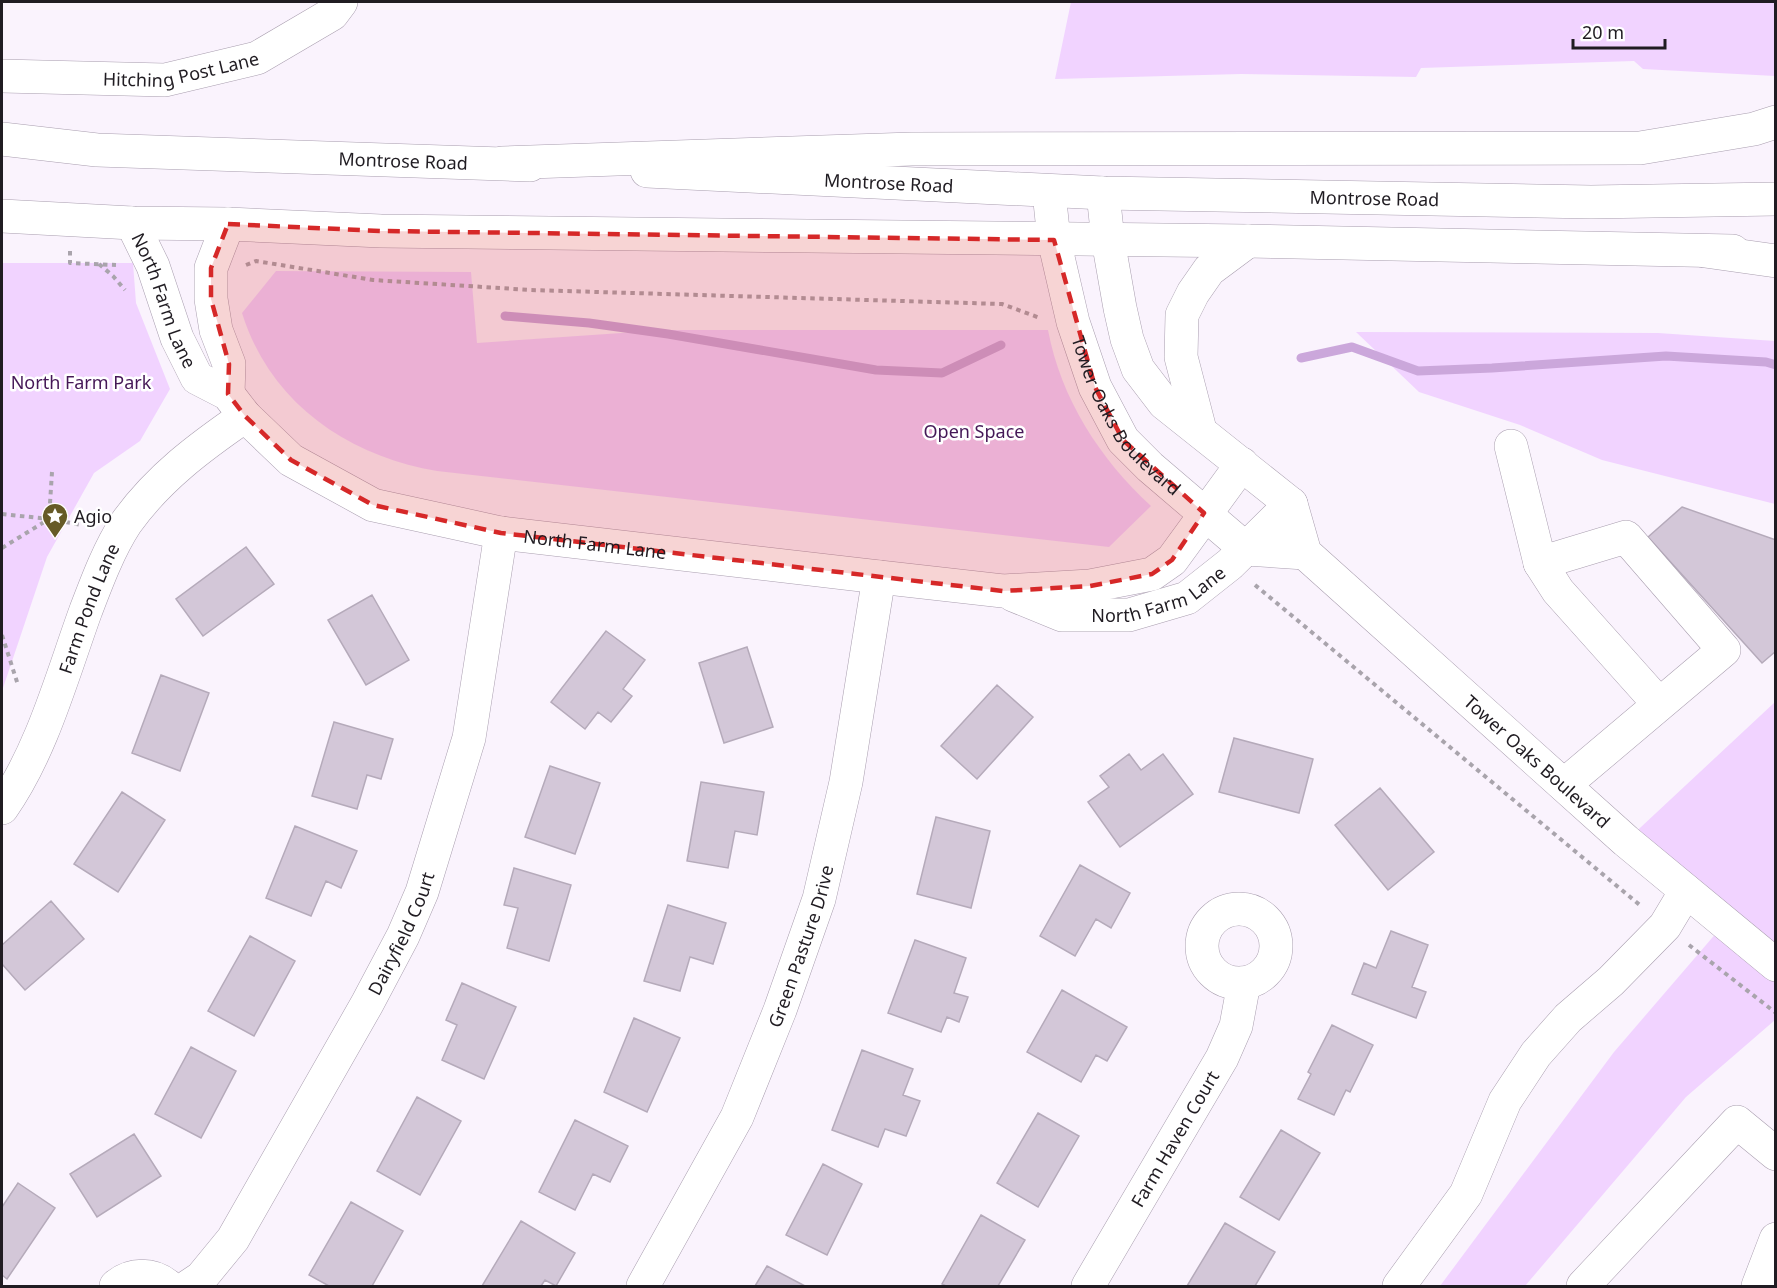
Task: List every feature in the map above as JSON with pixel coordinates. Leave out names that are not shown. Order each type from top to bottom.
[{"type":"main road","name":"Hitching Post Lane","points":[[2,76],[165,80],[258,58],[332,14],[340,2]]},
{"type":"main road","points":[[502,163],[912,149],[1640,148],[1754,129],[1776,122]]},
{"type":"main road","name":"Montrose Road","points":[[2,139],[97,150],[502,163],[1049,192],[1591,202],[1776,199]]},
{"type":"main road","name":"Tower Oaks Boulevard","points":[[1049,192],[1054,240],[1073,322],[1095,387],[1123,440],[1150,467],[1204,513],[1238,557]]},
{"type":"main road","name":"Tower Oaks Boulevard","points":[[1103,193],[1107,240],[1127,339],[1138,369],[1164,403],[1291,504]]},
{"type":"main road","points":[[2,216],[132,223],[228,224],[381,231],[1248,241],[1776,252]]},
{"type":"main road","name":"North Farm Lane","points":[[132,223],[153,266],[177,338],[197,378],[236,405],[291,460],[373,505],[501,533],[1003,591],[1090,586],[1152,574],[1172,560],[1204,513],[1242,464]]},
{"type":"main road","name":"North Farm Lane","points":[[228,224],[211,268],[211,299],[216,330],[229,364],[236,405]]},
{"type":"main road","points":[[1200,430],[1181,357],[1182,315],[1193,293],[1209,270],[1248,241]]},
{"type":"main road","points":[[1705,251],[1776,261]]},
{"type":"main road","name":"Farm Pond Lane","points":[[2,808],[33,753],[97,580],[125,525],[149,494],[236,405]]},
{"type":"main road","points":[[1511,446],[1540,563],[1558,591],[1659,704]]},
{"type":"main road","points":[[1238,557],[1305,553],[1291,504]]},
{"type":"main road","name":"North Farm Lane","points":[[1003,591],[1062,615],[1129,615],[1187,598],[1238,557],[1291,504]]},
{"type":"main road","name":"Dairyfield Court","points":[[189,1287],[201,1278],[233,1239],[367,1004],[403,936],[422,892],[469,738],[501,533]]},
{"type":"main road","points":[[1540,563],[1626,537],[1724,650],[1564,784]]},
{"type":"main road","name":"Tower Oaks Boulevard","points":[[1305,553],[1626,841],[1776,965]]},
{"type":"main road","name":"Green Pasture Drive","points":[[642,1287],[737,1117],[780,1010],[819,899],[846,782],[879,577]]},
{"type":"main road","points":[[1399,1287],[1466,1194],[1505,1101],[1536,1053],[1568,1018],[1611,981],[1665,926],[1686,891]]},
{"type":"main road","name":"Farm Haven Court","points":[[1088,1287],[1222,1058],[1236,1026],[1244,983]]},
{"type":"main road","points":[[1583,1287],[1737,1122],[1776,1154]]},
{"type":"main road","points":[[1758,1287],[1776,1239]]},
{"type":"main road","points":[[116,1287],[122,1281],[137,1276],[152,1277],[168,1287]]},
{"type":"path","points":[[70,260],[70,263],[119,265]]},
{"type":"path","points":[[241,266],[256,261],[373,280],[531,290],[1002,304],[1041,318],[1045,323]]},
{"type":"path","points":[[49,519],[52,472]]},
{"type":"path","points":[[2,514],[82,525]]},
{"type":"path","points":[[2,548],[49,519]]},
{"type":"path","points":[[1238,557],[1304,624],[1665,926],[1776,1013]]},
{"type":"path","points":[[2,635],[18,685]]},
{"type":"highlighted area","points":[[228,224],[381,231],[1054,240],[1095,387],[1123,440],[1204,513],[1172,560],[1152,574],[1090,586],[1003,591],[501,533],[373,505],[291,460],[245,416],[228,394],[229,364],[211,299],[211,268]]},
{"type":"green space","points":[[1071,2],[1775,2],[1775,76],[1643,69],[1634,61],[1421,68],[1416,77],[1241,74],[1055,79]]},
{"type":"green space","name":"North Farm Park","points":[[2,263],[133,263],[136,303],[170,389],[140,441],[94,473],[47,557],[2,691]]},
{"type":"green space","name":"Open Space","points":[[276,271],[471,272],[477,343],[665,330],[1048,330],[1062,380],[1085,426],[1115,468],[1151,506],[1109,547],[437,471],[404,464],[373,453],[344,438],[317,420],[293,399],[272,374],[255,345],[242,313]]},
{"type":"green space","points":[[1356,332],[1658,333],[1775,341],[1775,504],[1602,460],[1520,425],[1419,392]]},
{"type":"green space","points":[[1775,702],[1775,1020],[1686,1097],[1525,1286],[1440,1286],[1614,1052],[1724,924],[1626,841]]},
{"type":"building","points":[[1682,507],[1776,540],[1776,651],[1762,663],[1648,537]]},
{"type":"building","points":[[246,547],[274,584],[203,636],[176,599]]},
{"type":"building","points":[[372,595],[409,660],[366,685],[328,620]]},
{"type":"building","points":[[606,631],[645,660],[623,689],[632,696],[611,722],[598,712],[585,729],[551,702]]},
{"type":"building","points":[[747,647],[773,727],[724,743],[699,663]]},
{"type":"building","points":[[161,675],[209,693],[180,771],[132,753]]},
{"type":"building","points":[[997,685],[1033,717],[977,779],[941,746]]},
{"type":"building","points":[[334,722],[393,739],[381,779],[367,775],[357,809],[312,796]]},
{"type":"building","points":[[1234,738],[1313,759],[1299,813],[1219,792]]},
{"type":"building","points":[[1129,754],[1141,770],[1163,754],[1193,794],[1120,847],[1088,802],[1109,787],[1100,776]]},
{"type":"building","points":[[550,766],[600,783],[575,854],[525,837]]},
{"type":"building","points":[[701,782],[764,792],[757,835],[735,831],[728,868],[687,861]]},
{"type":"building","points":[[1380,788],[1434,852],[1388,890],[1335,825]]},
{"type":"building","points":[[122,792],[165,820],[118,892],[74,864]]},
{"type":"building","points":[[936,817],[990,831],[971,908],[917,894]]},
{"type":"building","points":[[295,826],[357,851],[341,888],[326,881],[311,916],[266,898]]},
{"type":"building","points":[[1080,865],[1130,893],[1111,928],[1096,919],[1075,956],[1040,936]]},
{"type":"building","points":[[514,868],[571,885],[549,961],[507,948],[518,908],[504,905]]},
{"type":"building","points":[[51,901],[84,939],[25,990],[2,964],[2,945]]},
{"type":"building","points":[[668,905],[726,923],[713,964],[690,957],[680,991],[644,981]]},
{"type":"building","points":[[1391,931],[1428,945],[1412,987],[1426,992],[1416,1018],[1352,994],[1364,963],[1376,968]]},
{"type":"building","points":[[250,936],[295,961],[254,1036],[208,1011]]},
{"type":"building","points":[[915,940],[966,958],[954,993],[968,997],[959,1022],[947,1017],[941,1032],[888,1013]]},
{"type":"building","points":[[462,983],[516,1007],[484,1079],[442,1060],[457,1025],[446,1020]]},
{"type":"building","points":[[1062,990],[1127,1027],[1107,1061],[1096,1055],[1081,1082],[1027,1052]]},
{"type":"building","points":[[634,1018],[680,1038],[647,1112],[604,1092]]},
{"type":"building","points":[[1332,1025],[1373,1045],[1350,1092],[1346,1090],[1334,1115],[1298,1099],[1311,1074],[1308,1072]]},
{"type":"building","points":[[191,1047],[236,1071],[201,1138],[155,1114]]},
{"type":"building","points":[[862,1050],[913,1069],[903,1095],[920,1101],[906,1136],[885,1129],[878,1147],[832,1130]]},
{"type":"building","points":[[417,1097],[461,1121],[420,1195],[377,1171]]},
{"type":"building","points":[[1038,1113],[1079,1136],[1038,1207],[997,1183]]},
{"type":"building","points":[[575,1120],[628,1146],[610,1182],[593,1174],[575,1210],[539,1192]]},
{"type":"building","points":[[1281,1130],[1320,1153],[1279,1220],[1240,1197]]},
{"type":"building","points":[[134,1134],[161,1176],[97,1217],[70,1174]]},
{"type":"building","points":[[823,1164],[862,1184],[827,1255],[786,1235]]},
{"type":"building","points":[[18,1183],[55,1208],[7,1279],[2,1275],[2,1207]]},
{"type":"building","points":[[351,1202],[403,1231],[372,1286],[329,1286],[309,1275]]},
{"type":"building","points":[[981,1215],[1025,1240],[998,1286],[946,1286],[942,1284]]},
{"type":"building","points":[[521,1221],[575,1253],[556,1286],[545,1280],[541,1286],[482,1286]]},
{"type":"building","points":[[1225,1223],[1275,1252],[1255,1286],[1187,1286]]},
{"type":"building","points":[[767,1266],[805,1286],[755,1286]]},
{"type":"waterway","points":[[505,316],[589,323],[668,334],[876,370],[942,373],[1001,345]]},
{"type":"waterway","points":[[1301,358],[1352,347],[1418,371],[1666,356],[1766,362],[1776,365]]},
{"type":"place","name":"Agio","points":[[55,539]]}]
